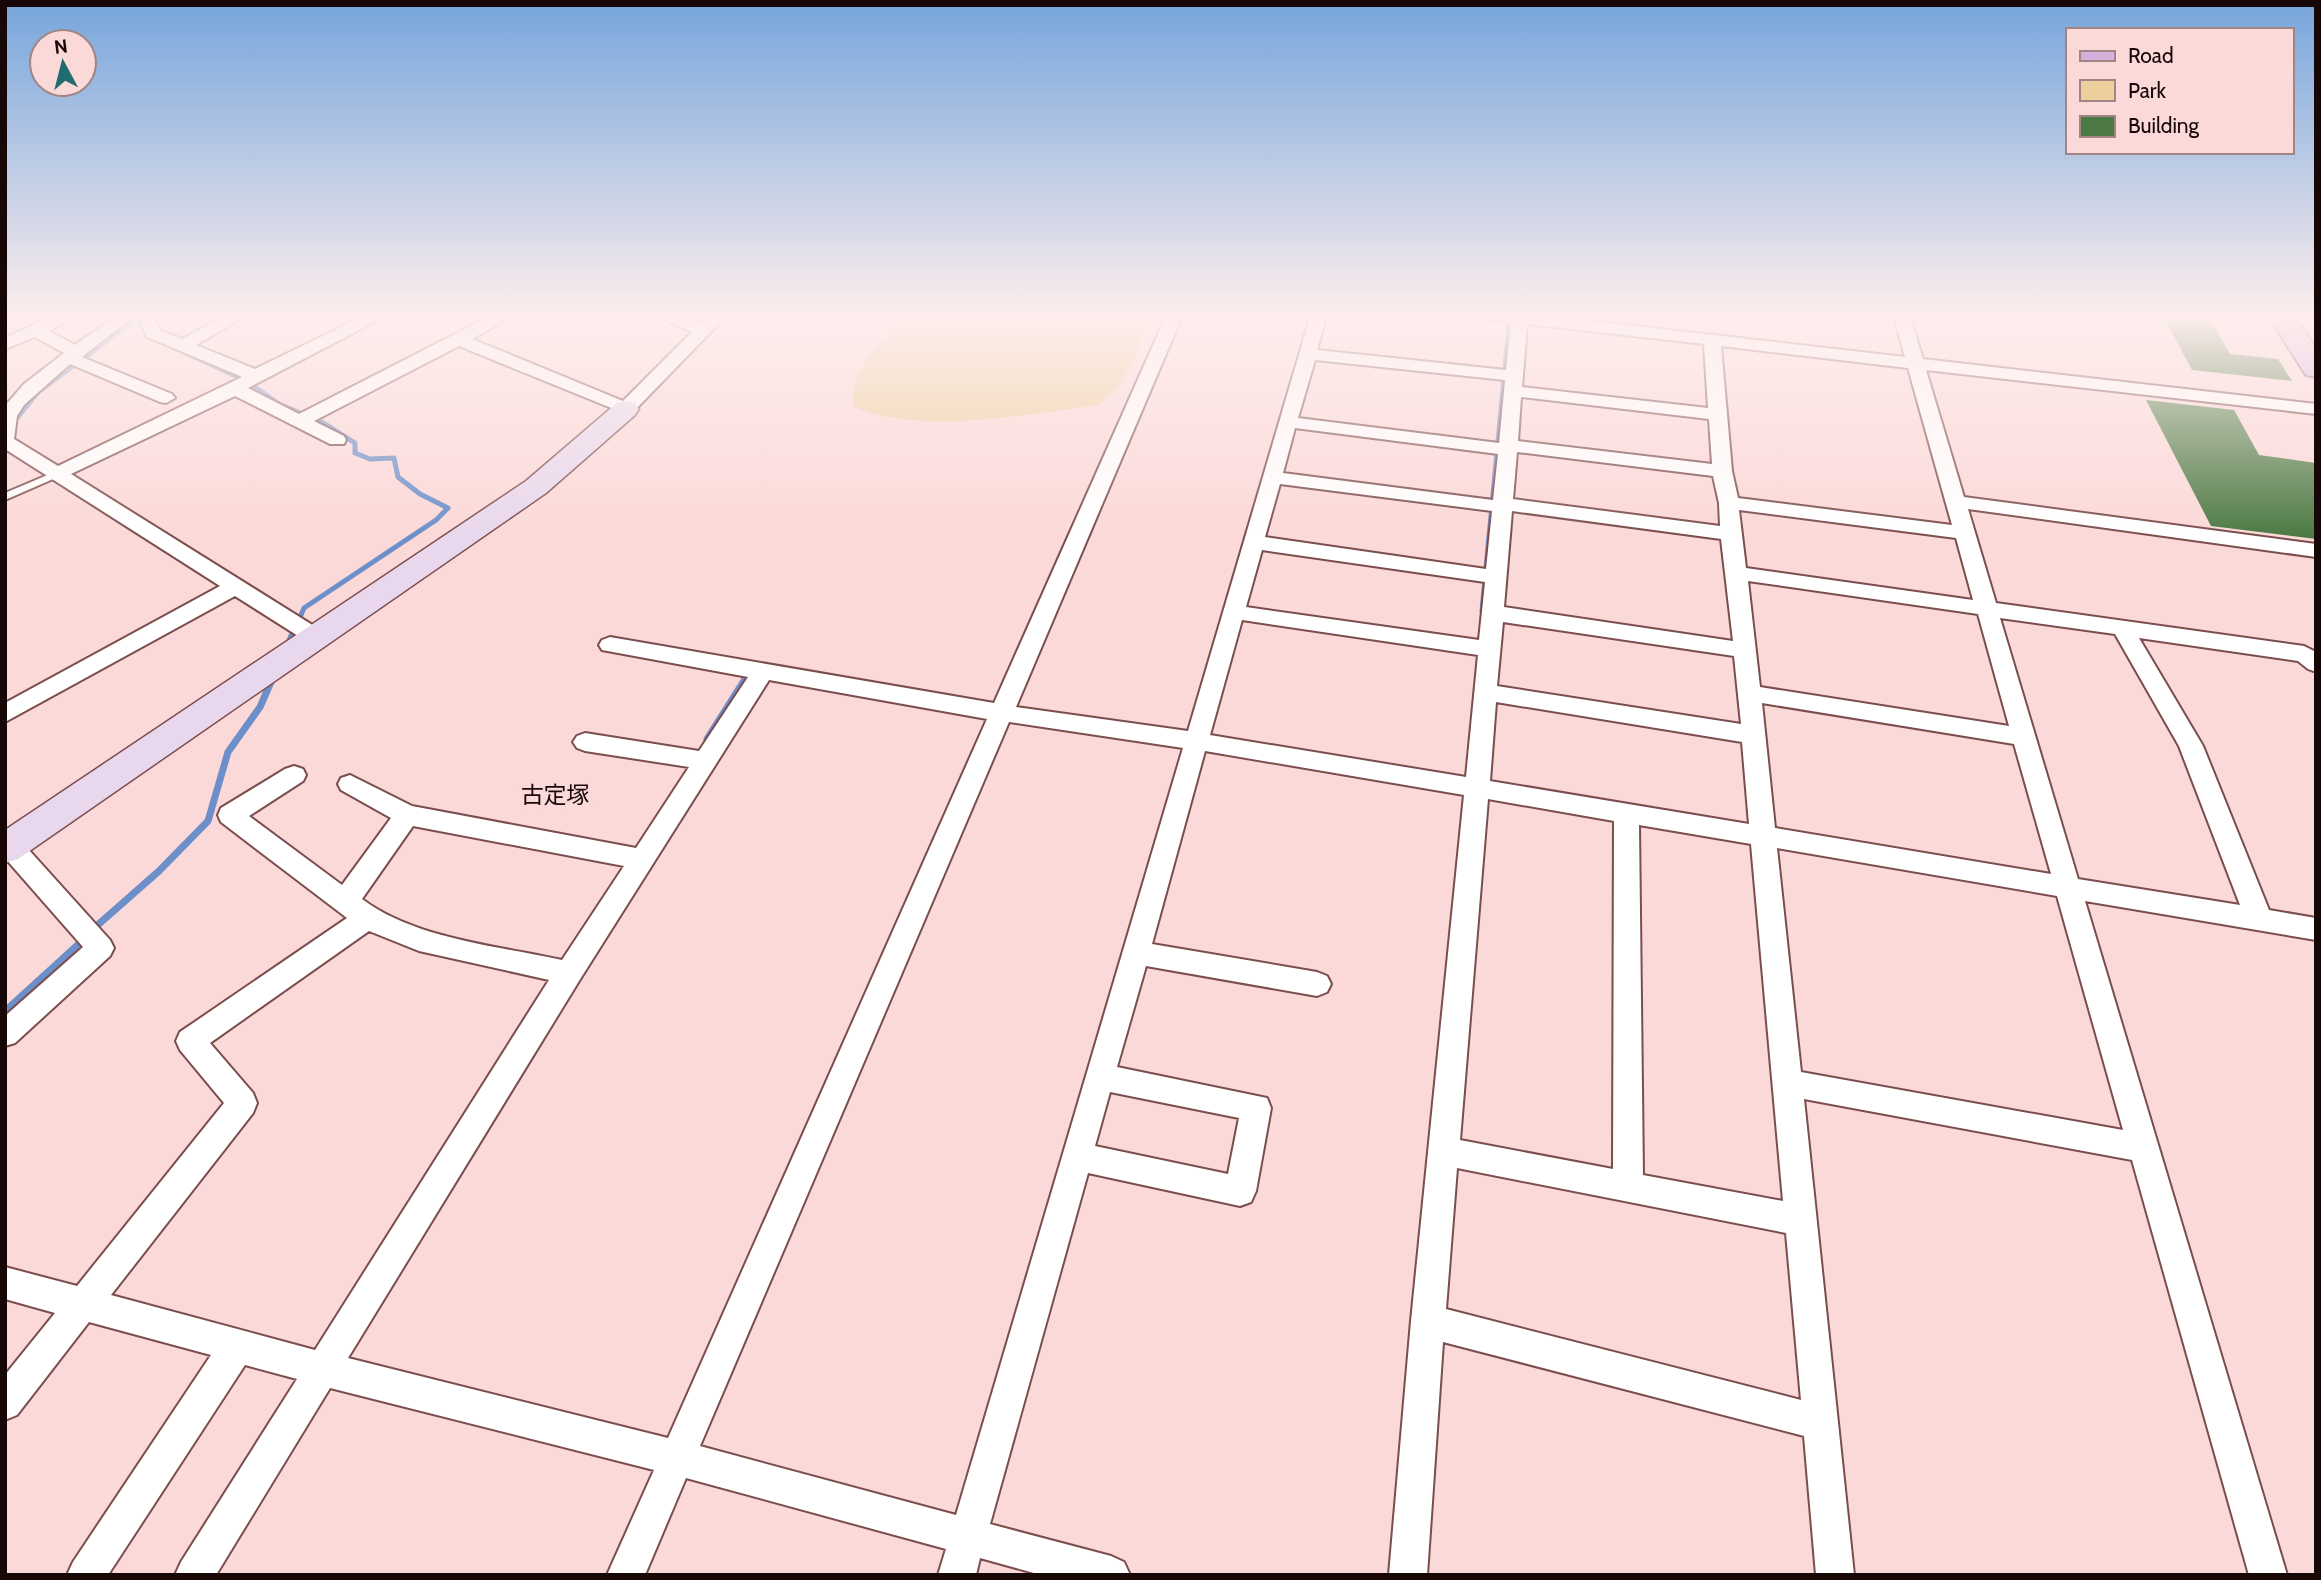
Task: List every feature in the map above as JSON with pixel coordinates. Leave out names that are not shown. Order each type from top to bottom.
[{"type":"street","points":[[35,388],[21,398],[8,415],[5,440],[314,636]]},
{"type":"street","points":[[143,388],[166,398]]},
{"type":"street","points":[[300,421],[365,388]]},
{"type":"street","points":[[575,388],[626,409]]},
{"type":"street","points":[[5,1034],[100,948],[8,848],[314,636],[536,487],[647,388]]},
{"type":"street","points":[[626,1575],[1143,388]]},
{"type":"street","points":[[957,1575],[1299,388]]},
{"type":"street","points":[[1408,1575],[1443,1151],[1493,613],[1489,576],[1509,388]]},
{"type":"street","points":[[1561,388],[1719,415]]},
{"type":"street","points":[[1716,388],[1723,471],[1729,503],[1730,534],[1737,573],[1754,735],[1835,1575]]},
{"type":"street","points":[[1921,388],[2268,1575]]},
{"type":"street","points":[[2134,388],[2316,409]]},
{"type":"street","points":[[57,474],[235,389],[337,440]]},
{"type":"street","points":[[1289,422],[1723,471]]},
{"type":"street","points":[[1273,477],[1730,534]]},
{"type":"street","points":[[1956,502],[2316,551]]},
{"type":"street","points":[[1729,503],[1963,533]]},
{"type":"street","points":[[1254,542],[1489,576]]},
{"type":"street","points":[[1737,573],[2304,654],[2316,664]]},
{"type":"street","points":[[5,714],[235,587]]},
{"type":"street","points":[[1234,612],[1490,649]]},
{"type":"street","points":[[1493,613],[1745,650]]},
{"type":"street","points":[[2122,628],[2191,746],[2259,919]]},
{"type":"street","points":[[610,645],[1003,713],[1197,741],[2316,929]]},
{"type":"street","points":[[194,1575],[569,973],[763,672]]},
{"type":"street","points":[[1486,692],[1754,735]]},
{"type":"street","points":[[1749,693],[2022,737]]},
{"type":"street","points":[[585,742],[705,761]]},
{"type":"street","points":[[294,775],[230,816],[356,910],[419,940],[569,973]]},
{"type":"street","points":[[350,784],[407,815],[642,859]]},
{"type":"street","points":[[1626,814],[1628,1186]]},
{"type":"street","points":[[5,1403],[242,1103],[190,1041],[356,910],[407,815]]},
{"type":"street","points":[[1137,953],[1317,984]]},
{"type":"street","points":[[1078,1157],[1240,1191],[1256,1108],[1101,1077]]},
{"type":"street","points":[[1788,1083],[2143,1148]]},
{"type":"street","points":[[1443,1151],[1800,1220]]},
{"type":"street","points":[[5,1283],[323,1369],[677,1458],[1111,1575]]},
{"type":"street","points":[[1428,1321],[1819,1422]]},
{"type":"street","points":[[86,1575],[237,1346]]},
{"type":"lane","points":[[5,498],[57,474]]},
{"type":"green space","points":[[854,388],[1116,388],[1098,405],[1007,417],[940,421],[879,415],[853,406]]},
{"type":"building","points":[[2146,400],[2234,410],[2259,455],[2316,463],[2316,539],[2211,526]]},
{"type":"waterway","points":[[13,423],[44,388]]},
{"type":"waterway","points":[[256,388],[279,404],[322,422],[355,443],[355,453],[370,459],[394,458],[398,477],[420,494],[448,508],[436,520],[304,608],[295,629]]},
{"type":"waterway","points":[[1482,611],[1503,388]]},
{"type":"waterway","points":[[288,645],[296,627]]},
{"type":"waterway","points":[[92,930],[159,871],[208,821],[228,752],[260,707],[274,675]]},
{"type":"waterway","points":[[707,739],[745,679]]},
{"type":"waterway","points":[[5,1011],[84,939]]},
{"type":"district","name":"古定塚","points":[[555,795]]}]
